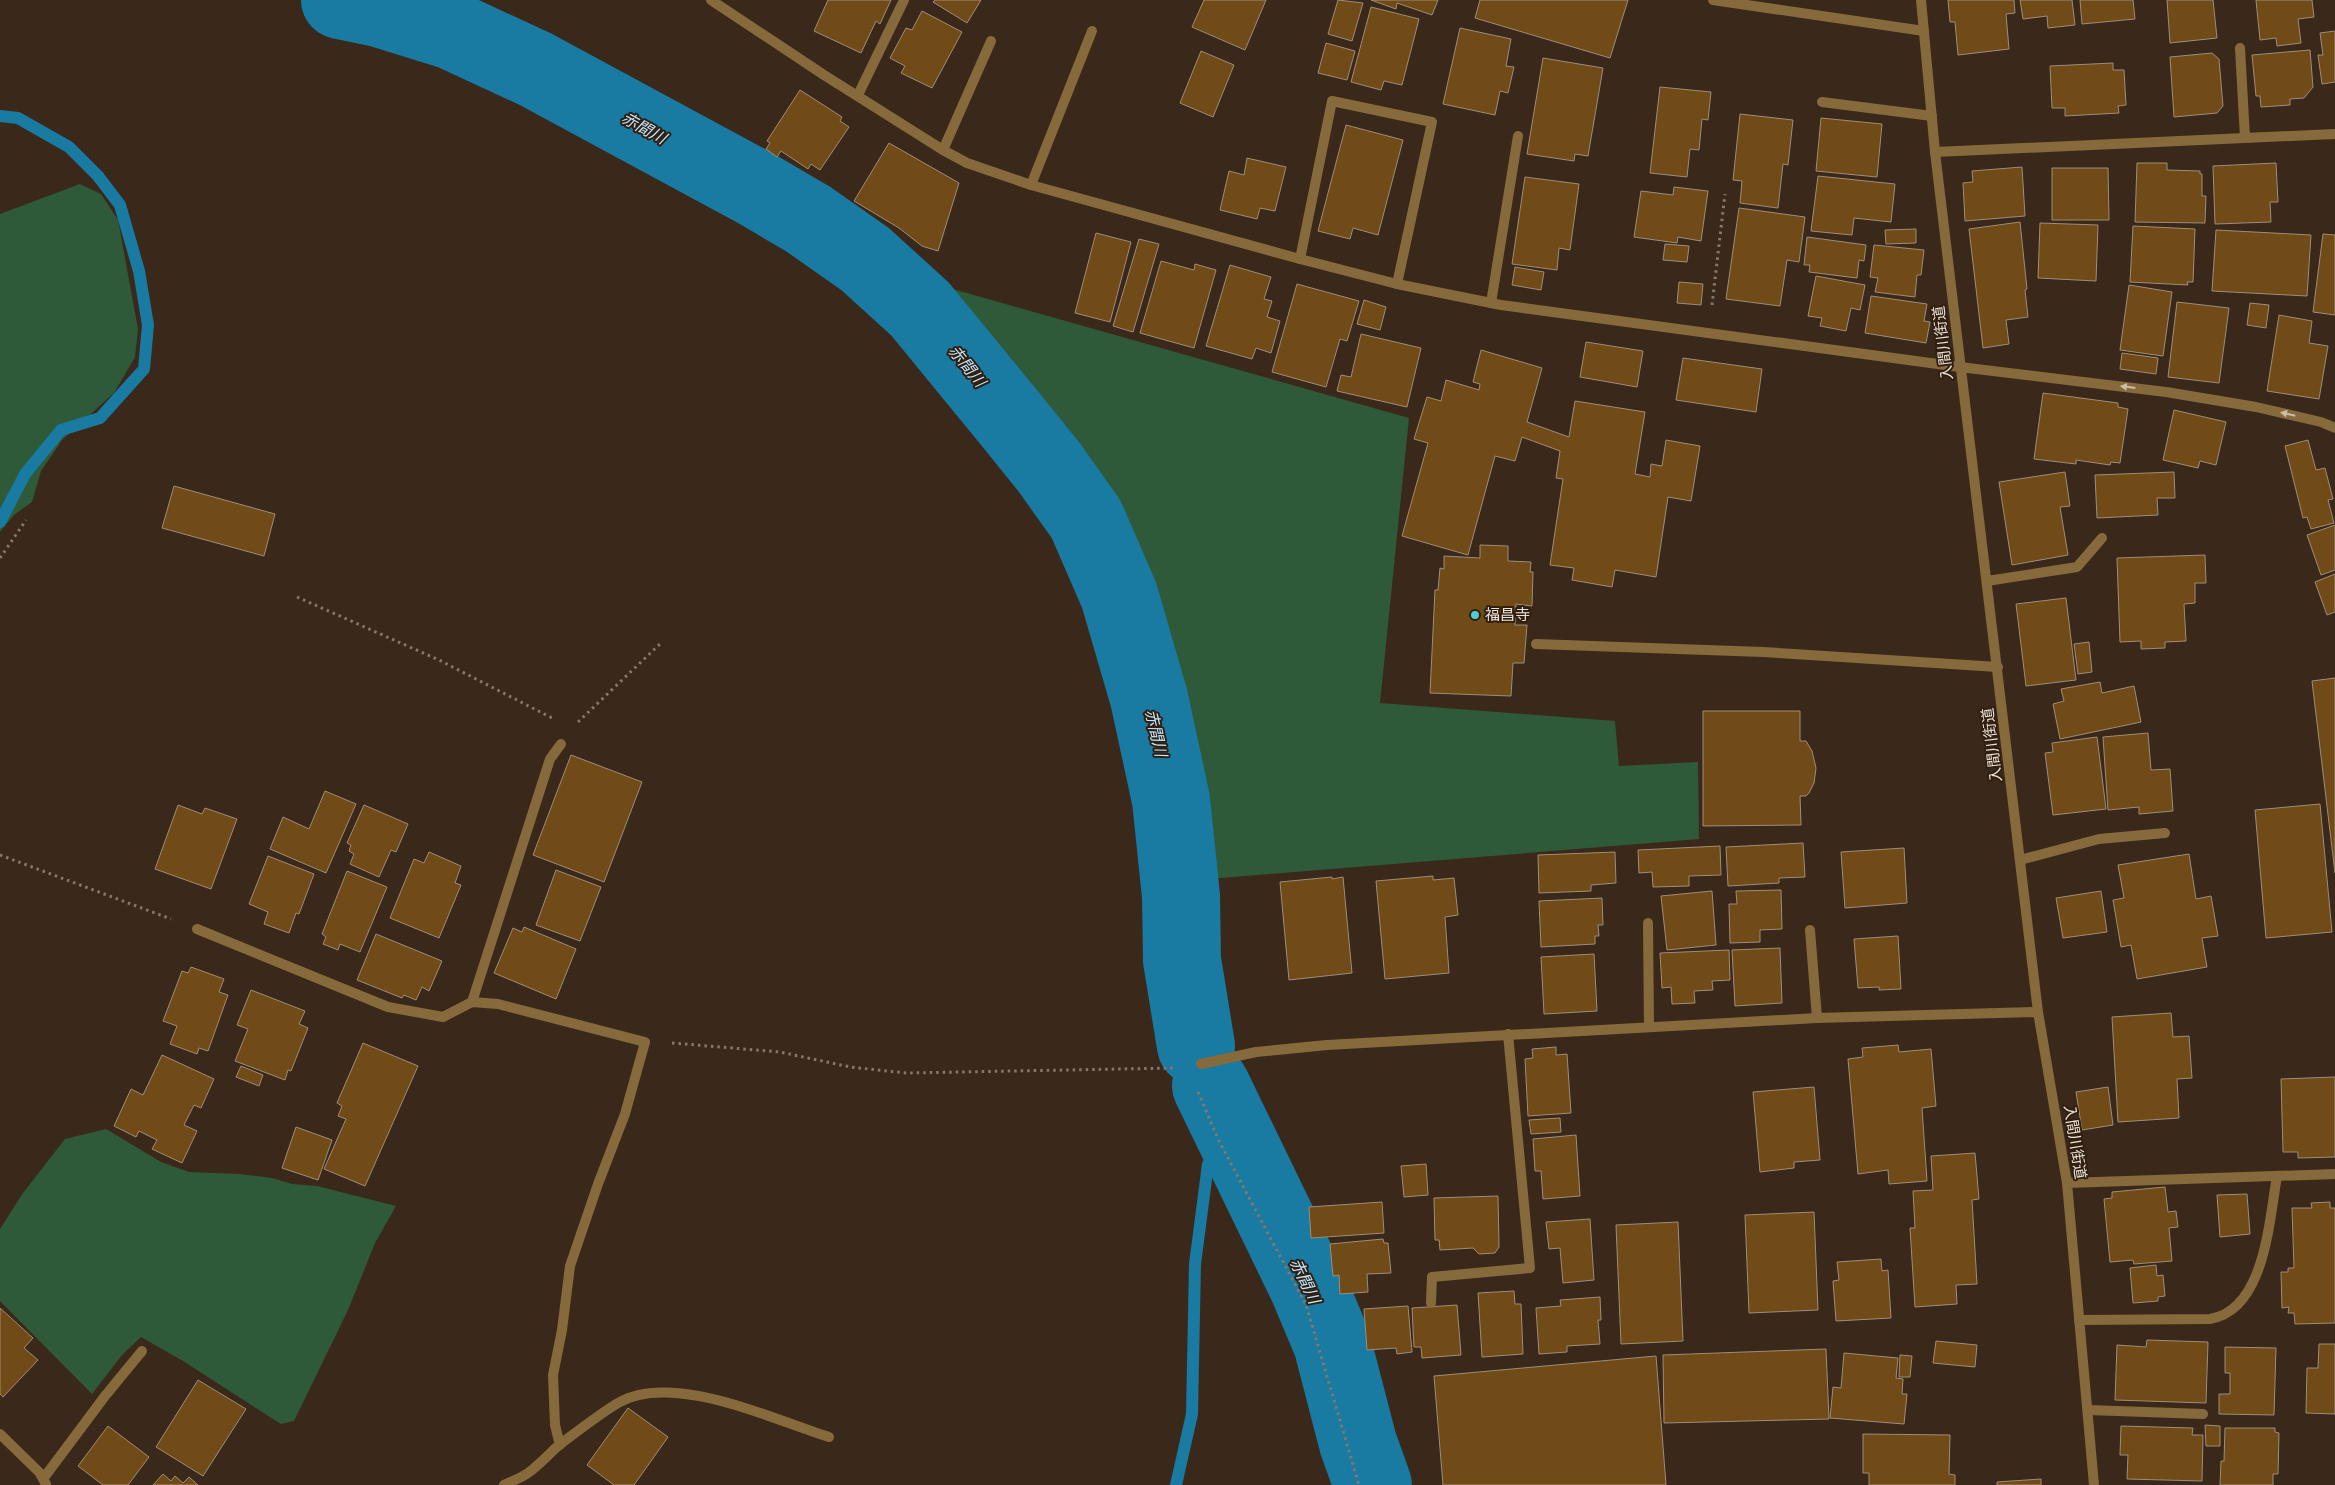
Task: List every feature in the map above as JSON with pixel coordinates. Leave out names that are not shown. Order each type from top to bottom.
[{"type":"street","points":[[711,0],[943,150],[967,163],[1031,186],[1300,259],[1397,284],[1491,303],[1960,367],[2166,392],[2256,407],[2321,422],[2335,428]]},
{"type":"street","points":[[858,95],[904,0]]},
{"type":"street","points":[[1713,0],[1924,31]]},
{"type":"street","name":"入間川街道","points":[[1921,0],[1935,152],[2038,1012],[2067,1183],[2094,1485]]},
{"type":"street","points":[[1031,186],[1092,31]]},
{"type":"street","points":[[943,150],[991,41]]},
{"type":"street","points":[[2240,48],[2245,138]]},
{"type":"street","points":[[1300,259],[1332,101],[1432,122],[1397,284]]},
{"type":"street","points":[[1822,102],[1932,116]]},
{"type":"street","points":[[1935,152],[2335,134]]},
{"type":"street","points":[[1491,303],[1518,136]]},
{"type":"street","points":[[1987,581],[2077,567],[2102,538]]},
{"type":"street","points":[[1536,644],[1763,652],[1998,667]]},
{"type":"street","points":[[472,1002],[550,759],[560,744]]},
{"type":"street","points":[[2020,860],[2099,839],[2166,833]]},
{"type":"street","points":[[1648,923],[1649,1027]]},
{"type":"street","points":[[197,929],[388,1007],[443,1017],[472,1002],[498,1004],[645,1042],[624,1114],[570,1266],[562,1330],[553,1375],[555,1425],[560,1445]]},
{"type":"street","points":[[1810,930],[1817,1018]]},
{"type":"street","points":[[1201,1064],[1256,1052],[1328,1045],[1817,1018],[2038,1012]]},
{"type":"street","points":[[1431,1303],[1432,1277],[1530,1268],[1508,1034]]},
{"type":"street","points":[[2067,1183],[2335,1174]]},
{"type":"street","points":[[2079,1320],[2210,1319],[2223,1317],[2238,1306],[2250,1288],[2262,1263],[2277,1176]]},
{"type":"street","points":[[0,1434],[39,1472],[45,1482],[105,1396],[142,1352]]},
{"type":"street","points":[[504,1485],[528,1473],[560,1445],[618,1402],[642,1394],[670,1391],[775,1417],[794,1426],[829,1437]]},
{"type":"street","points":[[2088,1410],[2203,1414]]},
{"type":"path","points":[[1709,333],[1725,194]]},
{"type":"path","points":[[0,558],[26,520]]},
{"type":"path","points":[[297,597],[439,660],[522,701],[572,729]]},
{"type":"path","points":[[560,744],[572,729],[662,642]]},
{"type":"path","points":[[0,855],[197,929]]},
{"type":"path","points":[[645,1042],[688,1043],[780,1052],[850,1067],[906,1073],[1186,1068],[1201,1064]]},
{"type":"path","points":[[1186,1068],[1218,1139],[1306,1305],[1359,1485]]},
{"type":"green space","points":[[80,184],[101,194],[118,220],[138,329],[135,357],[114,393],[62,440],[41,471],[32,502],[14,515],[0,532],[0,214]]},
{"type":"green space","points":[[935,284],[1409,418],[1380,703],[1615,721],[1619,766],[1698,762],[1699,839],[1197,880],[1196,841],[1185,741],[1157,667],[1120,552],[1018,392],[972,339],[929,299]]},
{"type":"green space","points":[[106,1129],[161,1162],[189,1172],[239,1174],[272,1178],[292,1184],[317,1186],[396,1206],[375,1243],[348,1310],[294,1421],[281,1424],[183,1361],[141,1337],[122,1355],[92,1394],[0,1301],[0,1229],[23,1193],[65,1139]]},
{"type":"building","points":[[828,0],[891,0],[880,24],[876,21],[861,53],[814,31]]},
{"type":"building","points":[[935,0],[981,0],[967,23],[933,2]]},
{"type":"building","points":[[1204,0],[1266,0],[1245,50],[1192,27]]},
{"type":"building","points":[[1338,0],[1363,3],[1352,41],[1328,34]]},
{"type":"building","points":[[1371,0],[1438,0],[1432,15],[1397,3],[1396,9]]},
{"type":"building","points":[[1480,0],[1628,0],[1610,58],[1475,18]]},
{"type":"building","points":[[1948,0],[2014,0],[2015,13],[2006,14],[2009,49],[1958,55],[1955,22],[1950,22]]},
{"type":"building","points":[[2020,0],[2072,0],[2075,25],[2048,28],[2047,16],[2023,19]]},
{"type":"building","points":[[2080,0],[2133,0],[2135,19],[2082,24]]},
{"type":"building","points":[[2167,0],[2213,0],[2217,38],[2170,43]]},
{"type":"building","points":[[2256,0],[2312,0],[2314,17],[2298,19],[2301,43],[2277,46],[2276,38],[2260,40]]},
{"type":"building","points":[[1371,7],[1419,19],[1402,85],[1384,81],[1381,90],[1351,82]]},
{"type":"building","points":[[922,11],[962,32],[932,88],[901,73],[905,66],[890,58],[906,28],[912,30]]},
{"type":"building","points":[[1460,28],[1511,39],[1506,66],[1514,67],[1508,93],[1500,91],[1495,115],[1443,104]]},
{"type":"building","points":[[2335,31],[2335,82],[2322,84],[2318,55],[2323,55],[2320,33]]},
{"type":"building","points":[[1326,43],[1355,51],[1347,80],[1318,73]]},
{"type":"building","points":[[2310,50],[2313,87],[2304,98],[2290,99],[2290,105],[2261,107],[2260,96],[2256,96],[2252,55]]},
{"type":"building","points":[[1201,51],[1234,65],[1213,117],[1180,103]]},
{"type":"building","points":[[2212,53],[2219,59],[2223,106],[2217,113],[2174,117],[2170,57]]},
{"type":"building","points":[[1543,58],[1603,68],[1588,156],[1575,154],[1574,161],[1527,154]]},
{"type":"building","points":[[2113,63],[2113,70],[2124,70],[2126,105],[2118,106],[2119,113],[2065,116],[2065,108],[2052,108],[2050,66]]},
{"type":"building","points":[[1660,87],[1711,92],[1708,120],[1702,119],[1699,150],[1690,149],[1687,177],[1650,173]]},
{"type":"building","points":[[800,90],[842,117],[840,121],[849,127],[820,170],[811,164],[808,169],[781,151],[777,157],[766,149],[770,143],[767,141]]},
{"type":"building","points":[[1740,114],[1793,120],[1788,165],[1783,164],[1778,208],[1740,203],[1742,181],[1733,180]]},
{"type":"building","points":[[1821,118],[1882,124],[1877,177],[1816,171]]},
{"type":"building","points":[[1346,125],[1403,140],[1378,235],[1353,228],[1350,239],[1318,231]]},
{"type":"building","points":[[889,143],[959,183],[938,251],[922,246],[899,228],[854,201]]},
{"type":"building","points":[[1247,158],[1286,167],[1275,211],[1260,208],[1257,219],[1220,210],[1229,171],[1244,175]]},
{"type":"building","points":[[2137,163],[2167,163],[2167,170],[2200,171],[2200,174],[2202,174],[2202,196],[2206,196],[2205,223],[2135,222]]},
{"type":"building","points":[[2276,163],[2278,202],[2270,202],[2271,222],[2215,224],[2213,166]]},
{"type":"building","points":[[2022,167],[2025,216],[1965,221],[1963,183],[1973,182],[1972,171]]},
{"type":"building","points":[[2052,168],[2108,168],[2109,220],[2052,220]]},
{"type":"building","points":[[1818,176],[1895,184],[1891,222],[1854,218],[1852,235],[1811,231]]},
{"type":"building","points":[[1525,177],[1579,184],[1570,250],[1559,248],[1557,270],[1512,264]]},
{"type":"building","points":[[1674,187],[1708,191],[1701,241],[1678,237],[1677,243],[1634,237],[1641,191],[1673,195]]},
{"type":"building","points":[[1739,208],[1805,217],[1799,262],[1787,260],[1780,306],[1726,299]]},
{"type":"building","points":[[2020,222],[2028,317],[2006,320],[2009,344],[1983,348],[1969,229]]},
{"type":"building","points":[[2040,223],[2098,225],[2096,281],[2038,278]]},
{"type":"building","points":[[2133,226],[2195,229],[2193,282],[2187,282],[2188,285],[2130,282]]},
{"type":"building","points":[[1916,229],[1916,243],[1886,244],[1885,230]]},
{"type":"building","points":[[2216,230],[2311,235],[2307,296],[2212,291]]},
{"type":"building","points":[[1096,233],[1131,242],[1110,322],[1075,313]]},
{"type":"building","points":[[2323,234],[2335,235],[2335,315],[2313,312]]},
{"type":"building","points":[[1807,237],[1866,245],[1864,261],[1859,260],[1857,278],[1809,272],[1810,265],[1804,265]]},
{"type":"building","points":[[1139,239],[1159,244],[1133,332],[1113,326]]},
{"type":"building","points":[[1665,244],[1689,246],[1687,262],[1663,260]]},
{"type":"building","points":[[1874,245],[1924,250],[1921,275],[1917,275],[1915,297],[1875,292],[1878,278],[1870,277]]},
{"type":"building","points":[[1161,261],[1194,270],[1195,264],[1216,270],[1194,348],[1140,333]]},
{"type":"building","points":[[1230,265],[1271,277],[1264,299],[1272,301],[1267,317],[1280,321],[1271,353],[1256,348],[1252,359],[1206,346]]},
{"type":"building","points":[[1515,267],[1544,272],[1541,290],[1512,285]]},
{"type":"building","points":[[1816,276],[1865,285],[1860,310],[1851,308],[1846,331],[1820,326],[1822,318],[1808,316]]},
{"type":"building","points":[[1679,282],[1703,284],[1701,305],[1677,303]]},
{"type":"building","points":[[1297,284],[1359,301],[1347,341],[1340,339],[1326,387],[1272,372]]},
{"type":"building","points":[[2129,285],[2172,292],[2163,356],[2120,350]]},
{"type":"building","points":[[1871,296],[1927,304],[1924,321],[1930,322],[1926,343],[1865,333]]},
{"type":"building","points":[[1364,300],[1386,307],[1380,330],[1357,324]]},
{"type":"building","points":[[2177,302],[2229,308],[2219,383],[2168,377]]},
{"type":"building","points":[[2250,303],[2269,305],[2266,328],[2247,325]]},
{"type":"building","points":[[2279,315],[2312,321],[2309,343],[2328,346],[2319,399],[2267,391]]},
{"type":"building","points":[[1361,334],[1421,348],[1407,407],[1337,391],[1341,375],[1351,377]]},
{"type":"building","points":[[1586,342],[1643,351],[1637,387],[1580,377]]},
{"type":"building","points":[[1481,350],[1542,368],[1527,422],[1569,437],[1575,401],[1645,412],[1635,474],[1650,477],[1651,464],[1662,466],[1666,440],[1700,446],[1691,501],[1668,497],[1656,577],[1615,570],[1612,587],[1572,580],[1574,568],[1550,565],[1563,479],[1556,478],[1560,451],[1522,437],[1515,461],[1495,456],[1468,555],[1402,536],[1428,443],[1414,439],[1427,397],[1441,401],[1446,380],[1479,390],[1480,384],[1473,382]]},
{"type":"building","points":[[2122,353],[2158,358],[2156,374],[2120,369]]},
{"type":"building","points":[[1683,358],[1762,369],[1756,412],[1676,400]]},
{"type":"building","points":[[2043,393],[2118,403],[2118,407],[2128,409],[2120,463],[2111,462],[2110,465],[2076,460],[2076,464],[2034,459]]},
{"type":"building","points":[[2174,410],[2226,422],[2216,465],[2200,461],[2198,468],[2163,460]]},
{"type":"building","points":[[2308,440],[2316,470],[2325,468],[2333,499],[2328,500],[2334,523],[2311,529],[2307,517],[2303,518],[2285,446]]},
{"type":"building","points":[[2065,472],[2070,506],[2060,507],[2068,555],[2012,565],[1999,482]]},
{"type":"building","points":[[2174,472],[2175,498],[2157,498],[2158,515],[2097,518],[2095,475]]},
{"type":"building","points":[[174,486],[275,514],[264,556],[162,528]]},
{"type":"building","points":[[2335,525],[2335,570],[2321,575],[2307,535]]},
{"type":"building","name":"福昌寺","points":[[1480,545],[1508,546],[1508,561],[1531,562],[1530,572],[1533,572],[1532,606],[1516,604],[1515,625],[1527,625],[1524,663],[1513,663],[1511,696],[1430,693],[1435,590],[1438,590],[1440,568],[1444,569],[1444,556],[1480,558]]},
{"type":"building","points":[[2205,555],[2206,583],[2195,583],[2195,603],[2184,604],[2186,641],[2165,642],[2165,648],[2141,649],[2141,641],[2120,642],[2117,558]]},
{"type":"building","points":[[2335,574],[2335,612],[2327,615],[2315,582]]},
{"type":"building","points":[[2066,598],[2076,680],[2026,686],[2016,604]]},
{"type":"building","points":[[2089,642],[2092,672],[2078,674],[2074,644]]},
{"type":"building","points":[[2335,678],[2335,873],[2312,681]]},
{"type":"building","points":[[2100,682],[2102,693],[2134,686],[2141,722],[2060,739],[2053,704],[2064,701],[2061,689]]},
{"type":"building","points":[[1703,711],[1800,711],[1800,741],[1806,741],[1812,751],[1816,768],[1814,783],[1809,793],[1806,796],[1800,796],[1801,825],[1703,826]]},
{"type":"building","points":[[2148,733],[2151,770],[2170,769],[2173,811],[2139,814],[2139,807],[2108,810],[2103,737]]},
{"type":"building","points":[[2097,737],[2106,809],[2053,815],[2045,753],[2053,752],[2052,743]]},
{"type":"building","points":[[571,755],[642,782],[604,882],[533,855]]},
{"type":"building","points":[[325,791],[356,804],[326,873],[270,849],[283,817],[309,829]]},
{"type":"building","points":[[2320,804],[2332,932],[2266,938],[2255,810]]},
{"type":"building","points":[[178,805],[202,814],[205,808],[237,819],[211,889],[155,869]]},
{"type":"building","points":[[364,805],[408,824],[396,852],[391,850],[379,877],[350,864],[354,854],[349,851],[351,845],[347,843]]},
{"type":"building","points":[[1803,843],[1805,877],[1779,878],[1779,883],[1728,886],[1726,847]]},
{"type":"building","points":[[1720,846],[1721,875],[1689,876],[1689,886],[1653,887],[1652,872],[1639,873],[1638,850]]},
{"type":"building","points":[[1904,848],[1907,903],[1845,908],[1841,852]]},
{"type":"building","points":[[429,852],[461,866],[455,883],[461,885],[439,938],[390,918],[414,859],[424,863]]},
{"type":"building","points":[[1615,852],[1616,883],[1591,885],[1591,891],[1539,893],[1538,855]]},
{"type":"building","points":[[2189,854],[2196,899],[2211,896],[2218,936],[2202,938],[2207,967],[2137,979],[2131,945],[2121,947],[2113,900],[2124,898],[2118,865]]},
{"type":"building","points":[[268,856],[314,874],[299,914],[296,913],[289,933],[264,924],[268,912],[249,904]]},
{"type":"building","points":[[556,870],[601,887],[580,941],[536,925]]},
{"type":"building","points":[[347,871],[387,887],[360,952],[340,944],[338,950],[323,944],[326,937],[322,934]]},
{"type":"building","points":[[1433,876],[1433,880],[1454,878],[1458,915],[1445,917],[1449,973],[1385,979],[1376,881]]},
{"type":"building","points":[[1332,877],[1332,879],[1343,877],[1352,973],[1289,980],[1280,882]]},
{"type":"building","points":[[1781,890],[1782,929],[1760,930],[1760,942],[1730,943],[1729,904],[1737,904],[1736,891]]},
{"type":"building","points":[[1712,891],[1716,945],[1667,950],[1661,896]]},
{"type":"building","points":[[2101,891],[2107,932],[2063,938],[2056,898]]},
{"type":"building","points":[[1602,898],[1603,925],[1598,925],[1599,936],[1595,936],[1595,944],[1541,947],[1539,901]]},
{"type":"building","points":[[524,927],[576,949],[556,999],[494,973],[513,928],[522,932]]},
{"type":"building","points":[[376,934],[442,961],[429,991],[422,987],[416,1000],[404,995],[402,998],[357,980]]},
{"type":"building","points":[[1898,936],[1901,989],[1879,990],[1879,987],[1858,988],[1854,939]]},
{"type":"building","points":[[1780,948],[1782,1003],[1735,1006],[1732,950]]},
{"type":"building","points":[[1729,950],[1730,980],[1712,981],[1713,990],[1694,991],[1695,1003],[1672,1004],[1671,987],[1662,988],[1660,953]]},
{"type":"building","points":[[1594,954],[1597,1011],[1544,1014],[1541,957]]},
{"type":"building","points":[[191,967],[224,979],[219,992],[228,995],[208,1051],[199,1048],[197,1054],[170,1044],[177,1026],[163,1021],[182,971],[188,973]]},
{"type":"building","points":[[251,990],[305,1011],[299,1024],[308,1028],[291,1071],[288,1070],[285,1080],[235,1061],[248,1029],[237,1025]]},
{"type":"building","points":[[2171,1013],[2173,1037],[2189,1036],[2192,1078],[2177,1079],[2179,1118],[2118,1122],[2112,1017]]},
{"type":"building","points":[[363,1043],[418,1066],[365,1186],[324,1169],[346,1119],[338,1116],[342,1106],[337,1103]]},
{"type":"building","points":[[1898,1045],[1899,1052],[1931,1049],[1936,1106],[1922,1108],[1927,1181],[1889,1184],[1888,1170],[1858,1174],[1848,1059],[1863,1057],[1862,1048]]},
{"type":"building","points":[[1556,1047],[1556,1055],[1567,1054],[1571,1113],[1528,1116],[1525,1059],[1533,1058],[1532,1049]]},
{"type":"building","points":[[162,1055],[214,1079],[201,1108],[194,1105],[184,1125],[197,1131],[182,1163],[152,1149],[157,1140],[139,1131],[136,1137],[114,1126],[131,1089],[143,1095]]},
{"type":"building","points":[[241,1066],[263,1075],[259,1086],[236,1077]]},
{"type":"building","points":[[2335,1077],[2335,1157],[2298,1158],[2298,1152],[2283,1152],[2281,1079]]},
{"type":"building","points":[[1814,1087],[1820,1160],[1794,1162],[1794,1168],[1760,1172],[1753,1092]]},
{"type":"building","points":[[2108,1087],[2113,1125],[2082,1130],[2076,1092]]},
{"type":"building","points":[[1560,1118],[1561,1132],[1531,1134],[1529,1120]]},
{"type":"building","points":[[296,1127],[332,1140],[318,1180],[282,1168]]},
{"type":"building","points":[[1576,1135],[1580,1196],[1543,1199],[1541,1171],[1535,1171],[1533,1139]]},
{"type":"building","points":[[1975,1153],[1979,1199],[1972,1200],[1977,1284],[1956,1285],[1957,1304],[1915,1307],[1910,1228],[1915,1228],[1913,1191],[1933,1190],[1931,1156]]},
{"type":"building","points":[[1426,1164],[1428,1195],[1404,1197],[1401,1166]]},
{"type":"building","points":[[2165,1187],[2168,1212],[2176,1211],[2178,1227],[2169,1228],[2172,1261],[2134,1264],[2133,1260],[2110,1262],[2104,1199],[2112,1198],[2112,1192]]},
{"type":"building","points":[[2247,1194],[2250,1234],[2220,1237],[2217,1195]]},
{"type":"building","points":[[1498,1196],[1499,1247],[1495,1253],[1479,1254],[1473,1248],[1440,1250],[1439,1240],[1435,1240],[1434,1198]]},
{"type":"building","points":[[1382,1202],[1384,1233],[1311,1238],[1309,1207]]},
{"type":"building","points":[[2330,1202],[2330,1208],[2335,1208],[2335,1323],[2295,1324],[2294,1313],[2288,1313],[2289,1307],[2282,1308],[2281,1272],[2288,1272],[2288,1268],[2294,1268],[2292,1208],[2312,1208],[2311,1203]]},
{"type":"building","points":[[1814,1212],[1818,1310],[1749,1313],[1745,1215]]},
{"type":"building","points":[[1590,1219],[1594,1280],[1563,1283],[1560,1248],[1549,1249],[1546,1222]]},
{"type":"building","points":[[1678,1222],[1683,1341],[1621,1344],[1616,1225]]},
{"type":"building","points":[[1383,1239],[1384,1243],[1388,1243],[1391,1273],[1367,1274],[1368,1292],[1340,1294],[1339,1275],[1333,1276],[1330,1244]]},
{"type":"building","points":[[1881,1259],[1882,1271],[1888,1270],[1891,1318],[1836,1321],[1833,1281],[1839,1280],[1837,1262]]},
{"type":"building","points":[[2156,1265],[2157,1276],[2163,1275],[2165,1296],[2158,1297],[2158,1301],[2133,1303],[2130,1268]]},
{"type":"building","points":[[1514,1291],[1515,1304],[1521,1304],[1523,1354],[1482,1357],[1478,1293]]},
{"type":"building","points":[[1600,1297],[1601,1320],[1598,1320],[1600,1344],[1567,1346],[1567,1352],[1539,1354],[1536,1308],[1561,1306],[1560,1300]]},
{"type":"building","points":[[1457,1305],[1461,1355],[1422,1358],[1421,1347],[1414,1347],[1412,1308]]},
{"type":"building","points":[[1408,1306],[1412,1352],[1397,1354],[1396,1348],[1367,1350],[1364,1309]]},
{"type":"building","points":[[0,1308],[33,1338],[24,1348],[38,1360],[3,1397],[0,1394]]},
{"type":"building","points":[[2147,1340],[2208,1342],[2206,1403],[2115,1400],[2117,1345],[2146,1347]]},
{"type":"building","points":[[1936,1341],[1977,1345],[1975,1367],[1933,1363]]},
{"type":"building","points":[[2319,1344],[2335,1344],[2335,1414],[2306,1413],[2307,1368],[2318,1368]]},
{"type":"building","points":[[2225,1347],[2276,1348],[2274,1415],[2219,1414],[2219,1394],[2230,1394],[2230,1373],[2225,1373]]},
{"type":"building","points":[[1826,1349],[1829,1419],[1664,1423],[1663,1355]]},
{"type":"building","points":[[1844,1353],[1898,1358],[1896,1378],[1903,1379],[1902,1394],[1907,1394],[1904,1424],[1830,1418],[1833,1387],[1841,1388]]},
{"type":"building","points":[[1900,1355],[1912,1356],[1910,1377],[1899,1377]]},
{"type":"building","points":[[1656,1356],[1666,1485],[1443,1485],[1434,1376]]},
{"type":"building","points":[[198,1380],[246,1409],[203,1476],[156,1447]]},
{"type":"building","points":[[628,1408],[668,1437],[634,1485],[614,1485],[587,1465]]},
{"type":"building","points":[[2205,1425],[2220,1426],[2220,1446],[2206,1446]]},
{"type":"building","points":[[108,1426],[149,1457],[128,1485],[103,1485],[78,1466]]},
{"type":"building","points":[[2121,1426],[2193,1428],[2192,1435],[2203,1435],[2202,1481],[2127,1479],[2128,1455],[2120,1455]]},
{"type":"building","points":[[2225,1428],[2275,1428],[2275,1432],[2279,1433],[2278,1474],[2273,1474],[2273,1485],[2220,1485],[2221,1461],[2224,1461]]},
{"type":"building","points":[[1863,1434],[1950,1435],[1949,1474],[1955,1475],[1955,1485],[1869,1485],[1869,1473],[1863,1473]]},
{"type":"building","points":[[163,1474],[171,1481],[175,1476],[183,1483],[189,1477],[198,1485],[153,1485]]},
{"type":"building","points":[[2041,1479],[2041,1485],[1997,1485],[1997,1482]]},
{"type":"waterway","name":"赤間川","points":[[340,0],[379,8],[453,31],[535,69],[757,189],[808,219],[865,259],[920,309],[1011,420],[1049,467],[1086,519],[1119,595],[1149,698],[1171,800],[1181,896],[1182,960],[1196,1046]]},
{"type":"waterway","points":[[0,116],[18,118],[69,147],[98,176],[120,205],[139,271],[148,325],[144,369],[100,418],[61,430],[25,474],[0,522]]},
{"type":"waterway","name":"赤間川","points":[[1211,1086],[1308,1286],[1332,1343],[1358,1443],[1373,1485]]},
{"type":"waterway","points":[[1176,1485],[1192,1414],[1195,1264],[1208,1164]]},
{"type":"place","name":"福昌寺","points":[[1475,615]]}]
